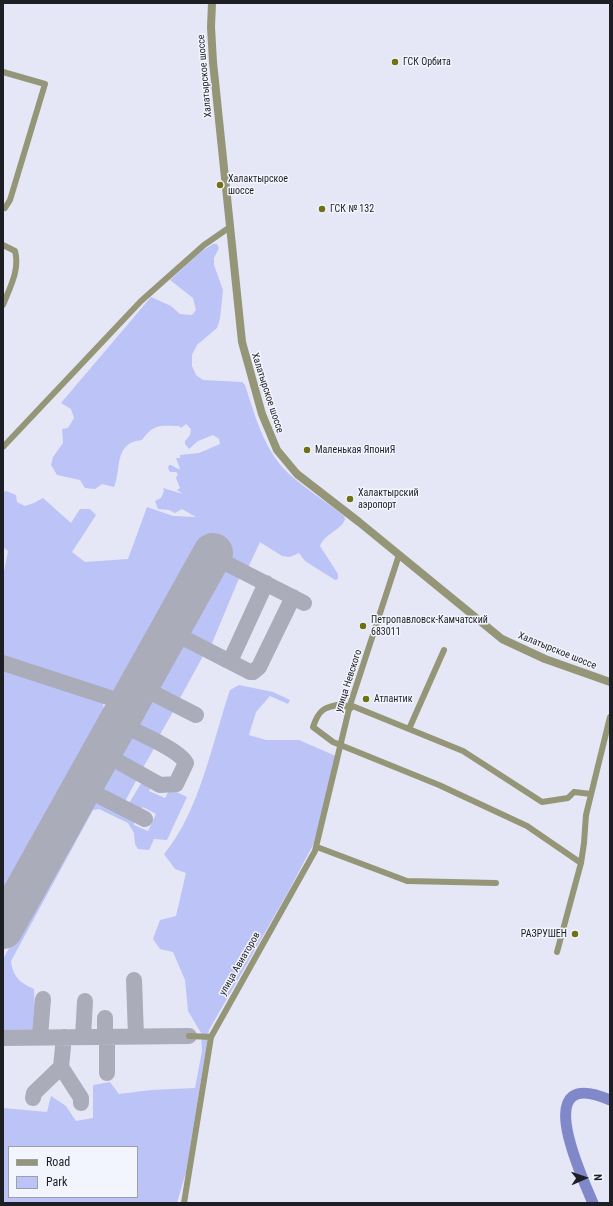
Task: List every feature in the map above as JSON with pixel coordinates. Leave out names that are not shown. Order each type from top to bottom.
[{"type":"street","name":"Халатырское шоссе","points":[[212,3],[211,27],[213,62],[242,342],[255,393],[272,441],[286,462],[297,474],[502,639],[545,659],[610,682]]},
{"type":"street","points":[[3,72],[45,84],[10,200],[4,209]]},
{"type":"street","points":[[3,447],[141,301],[199,249],[230,227]]},
{"type":"street","points":[[3,245],[16,251],[18,261],[17,269],[3,304]]},
{"type":"street","name":"улица Невского","points":[[341,744],[350,707],[399,555]]},
{"type":"street","points":[[409,729],[444,650]]},
{"type":"street","points":[[581,863],[527,826],[439,785],[333,742],[312,727],[316,716],[327,706],[343,704],[463,751],[542,802],[568,798],[574,792],[591,794]]},
{"type":"street","points":[[557,952],[581,863],[586,815],[610,717]]},
{"type":"street","name":"улица Авиаторов","points":[[184,1203],[211,1037],[317,846],[341,744]]},
{"type":"street","points":[[317,846],[407,881],[496,883]]},
{"type":"street","points":[[189,1036],[211,1037]]},
{"type":"green space","points":[[213,244],[217,244],[219,248],[214,258],[214,265],[223,290],[220,319],[217,328],[197,345],[192,355],[192,366],[196,375],[203,380],[242,382],[245,385],[266,443],[280,464],[308,490],[344,516],[345,519],[341,526],[326,538],[320,546],[338,574],[338,579],[335,580],[305,561],[299,553],[290,557],[282,556],[260,542],[247,570],[201,547],[121,691],[108,694],[3,659],[3,577],[8,551],[3,547],[3,492],[6,491],[16,495],[17,502],[25,506],[43,498],[71,523],[80,509],[90,509],[96,515],[72,552],[85,562],[128,559],[147,507],[173,516],[196,517],[182,509],[175,513],[169,510],[158,509],[155,501],[161,498],[164,491],[163,488],[183,494],[177,490],[180,488],[176,478],[178,474],[176,472],[170,472],[168,468],[169,465],[171,465],[180,469],[176,458],[180,458],[180,455],[199,453],[220,444],[219,439],[213,435],[198,441],[189,449],[185,444],[185,441],[190,435],[191,429],[186,424],[181,428],[179,426],[167,426],[154,428],[142,440],[133,442],[127,446],[120,458],[114,487],[102,484],[95,489],[85,488],[80,480],[57,475],[51,465],[53,457],[63,443],[62,429],[68,428],[74,418],[71,409],[61,403],[151,297],[171,306],[180,314],[192,315],[196,310],[193,298],[170,280],[202,251]]},
{"type":"green space","points":[[222,566],[240,576],[210,648],[184,634]]},
{"type":"green space","points":[[180,642],[203,656],[179,700],[155,687]]},
{"type":"green space","points":[[3,670],[98,699],[103,704],[105,717],[3,900]]},
{"type":"green space","points":[[239,685],[273,692],[290,700],[288,704],[270,696],[256,712],[249,735],[266,740],[299,740],[338,757],[313,845],[287,894],[209,1030],[186,1172],[177,1203],[3,1203],[3,1108],[47,1112],[51,1096],[66,1106],[76,1121],[93,1118],[93,1085],[110,1082],[119,1094],[151,1090],[195,1088],[202,1051],[201,1033],[188,1011],[185,980],[173,952],[160,949],[153,939],[160,920],[176,916],[186,873],[175,869],[164,854],[187,818],[204,776],[230,690]]},
{"type":"green space","points":[[149,696],[174,710],[158,738],[134,725]]},
{"type":"green space","points":[[129,732],[155,747],[141,771],[115,756]]},
{"type":"green space","points":[[112,762],[138,777],[123,805],[96,790]]},
{"type":"green space","points":[[143,780],[152,785],[149,791],[165,798],[170,789],[187,797],[167,840],[154,839],[149,850],[138,849],[135,844],[134,833],[128,823],[99,809],[93,810],[11,961],[13,971],[18,979],[34,989],[36,1030],[30,1035],[9,1035],[3,1030],[3,959],[93,797],[131,816],[134,818],[134,825],[148,831],[156,814],[143,807],[140,812],[128,805]]},
{"type":"waterway","points":[[593,1203],[572,1148],[567,1127],[566,1109],[572,1097],[586,1093],[610,1100]]},
{"type":"taxiway","points":[[212,556],[304,603]]},
{"type":"taxiway","points":[[226,660],[232,657],[266,583]]},
{"type":"taxiway","points":[[170,631],[250,672],[253,672],[259,667],[293,597]]},
{"type":"taxiway","points":[[3,663],[129,704]]},
{"type":"taxiway","points":[[139,686],[196,715]]},
{"type":"taxiway","points":[[101,752],[160,785],[176,784],[186,763],[182,758],[166,746],[118,723]]},
{"type":"taxiway","points":[[82,787],[145,819]]},
{"type":"taxiway","points":[[134,980],[136,1036]]},
{"type":"taxiway","points":[[40,1037],[43,999]]},
{"type":"taxiway","points":[[83,1037],[85,1001]]},
{"type":"taxiway","points":[[105,1018],[105,1036]]},
{"type":"taxiway","points":[[107,1036],[107,1073]]},
{"type":"taxiway","points":[[3,1038],[189,1036]]},
{"type":"taxiway","points":[[33,1098],[34,1093],[61,1067],[64,1037]]},
{"type":"taxiway","points":[[61,1067],[81,1098],[81,1103]]},
{"type":"runway","points":[[3,929],[213,553]]},
{"type":"place","name":"ГСК Орбита","points":[[395,62]]},
{"type":"place","name":"Халактырское шоссе","points":[[220,185]]},
{"type":"place","name":"ГСК № 132","points":[[322,209]]},
{"type":"place","name":"Маленькая ЯпониЯ","points":[[307,450]]},
{"type":"place","name":"Халактырский аэропорт","points":[[350,499]]},
{"type":"place","name":"Петропавловск-Камчатский 683011","points":[[363,626]]},
{"type":"place","name":"Атлантик","points":[[366,699]]},
{"type":"place","name":"РАЗРУШЕН","points":[[575,934]]}]
